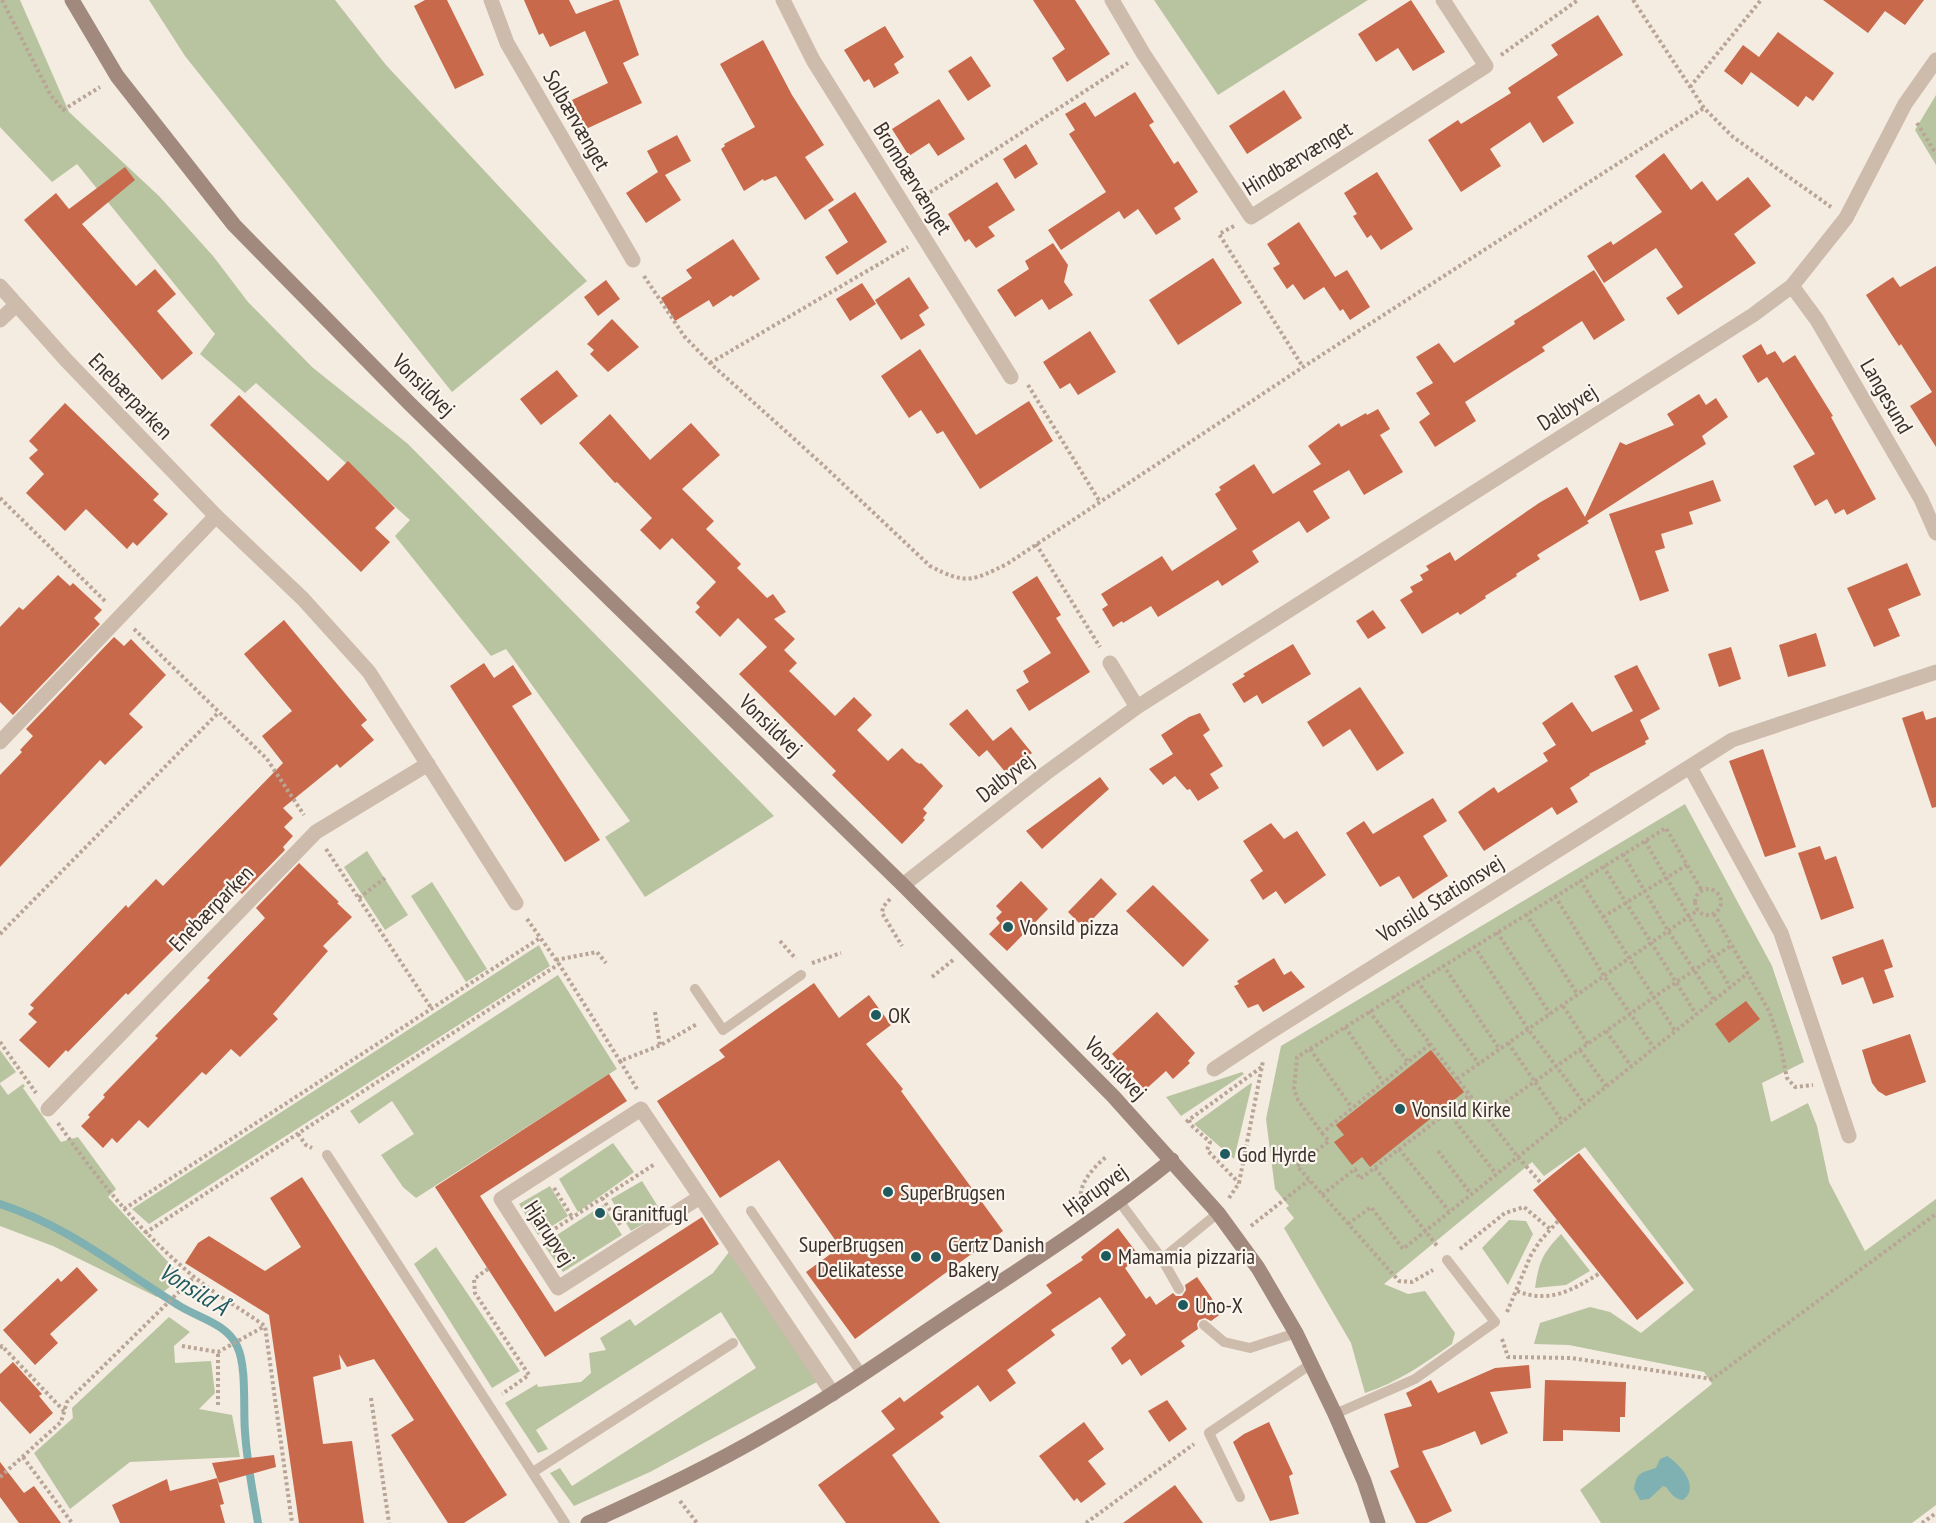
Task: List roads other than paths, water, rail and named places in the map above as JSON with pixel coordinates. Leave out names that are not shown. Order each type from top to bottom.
[{"type":"main road","name":"Vonsildvej","points":[[72,0],[117,76],[234,225],[410,404],[903,885],[1113,1096],[1218,1213],[1258,1268],[1296,1333],[1364,1481],[1378,1523]]},
{"type":"main road","name":"Hjarupvej","points":[[588,1523],[669,1486],[763,1436],[833,1394],[1088,1223],[1172,1161]]},
{"type":"street","name":"Solbærvænget","points":[[491,0],[507,43],[633,260]]},
{"type":"street","name":"Brombærvænget","points":[[783,0],[813,60],[1011,377]]},
{"type":"street","name":"Hindbærvænget","points":[[1112,0],[1143,53],[1251,217],[1486,66],[1443,0]]},
{"type":"street","name":"Dalbyvej","points":[[903,885],[1046,773],[1137,707],[1743,321],[1792,286],[1846,218],[1905,104],[1936,60]]},
{"type":"street","name":"Enebærparken","points":[[0,286],[66,360],[216,516],[303,599],[369,672],[516,903]]},
{"type":"street","name":"Langesund","points":[[1792,286],[1823,330],[1921,499],[1936,532]]},
{"type":"street","points":[[0,320],[16,305]]},
{"type":"street","points":[[0,741],[216,516]]},
{"type":"street","points":[[1110,663],[1137,707]]},
{"type":"street","name":"Vonsild Stationsvej","points":[[1214,1069],[1732,740],[1936,672]]},
{"type":"street","name":"Enebærparken","points":[[48,1109],[315,832],[428,764]]},
{"type":"street","points":[[1690,767],[1781,933],[1849,1136]]},
{"type":"street","name":"Hjarupvej","points":[[641,1109],[700,1197],[558,1288],[501,1199],[641,1109]]},
{"type":"street","points":[[700,1197],[833,1394]]},
{"type":"lane","points":[[695,988],[723,1030],[802,968]]},
{"type":"lane","points":[[327,1155],[565,1523]]},
{"type":"lane","points":[[1119,1201],[1162,1259],[1179,1289]]},
{"type":"lane","points":[[751,1211],[862,1374]]},
{"type":"lane","points":[[1162,1259],[1218,1213]]},
{"type":"lane","points":[[1335,1414],[1415,1379],[1495,1322],[1447,1260]]},
{"type":"lane","points":[[1204,1325],[1224,1342],[1250,1348],[1296,1333]]},
{"type":"lane","points":[[533,1472],[733,1343]]},
{"type":"lane","points":[[1240,1497],[1209,1433],[1311,1364]]},
{"type":"water","points":[[1667,1456],[1678,1464],[1687,1476],[1690,1489],[1688,1495],[1683,1500],[1680,1499],[1663,1486],[1649,1499],[1640,1500],[1634,1489],[1639,1476],[1656,1468],[1660,1459]]},
{"type":"waterway","name":"Vonsild Å","points":[[0,1204],[25,1213],[70,1236],[178,1305],[219,1326],[232,1338],[240,1354],[242,1365],[246,1444],[258,1523]]},
{"type":"place","name":"Vonsild pizza","points":[[1008,927]]},
{"type":"place","name":"OK","points":[[876,1015]]},
{"type":"place","name":"Vonsild Kirke","points":[[1400,1109]]},
{"type":"place","name":"God Hyrde","points":[[1225,1154]]},
{"type":"place","name":"SuperBrugsen","points":[[888,1192]]},
{"type":"place","name":"Granitfugl","points":[[600,1213]]},
{"type":"place","name":"Mamamia pizzaria","points":[[1106,1256]]},
{"type":"place","name":"SuperBrugsen Delikatesse","points":[[916,1257]]},
{"type":"place","name":"Gertz Danish Bakery","points":[[936,1257]]},
{"type":"place","name":"Uno-X","points":[[1183,1305]]}]
